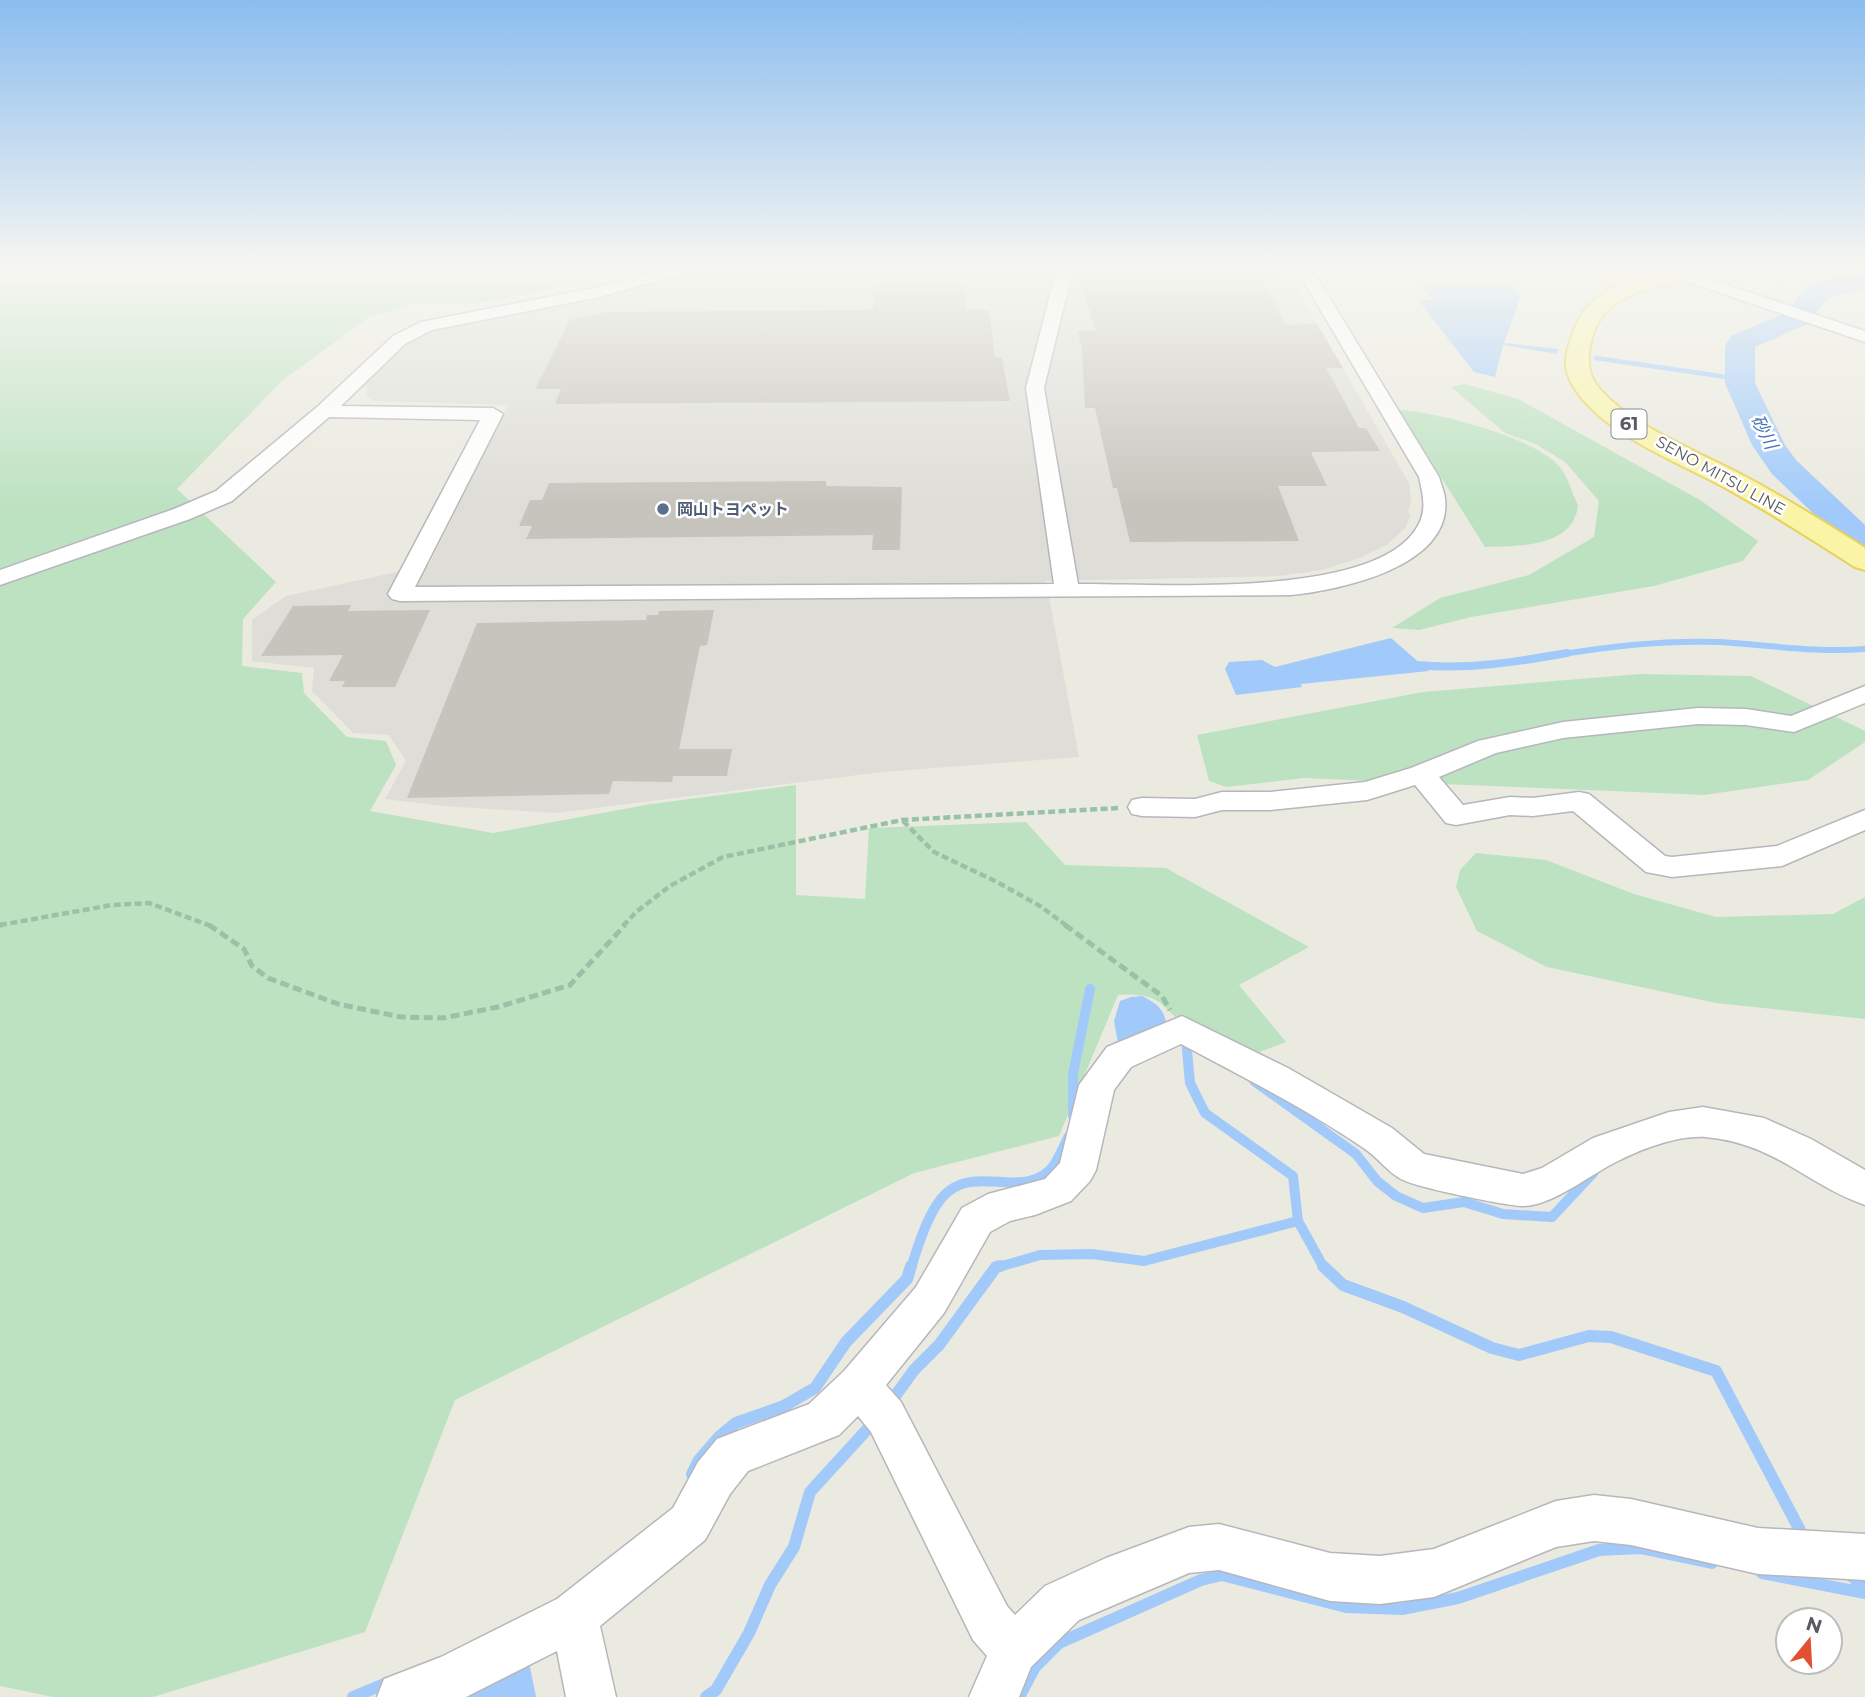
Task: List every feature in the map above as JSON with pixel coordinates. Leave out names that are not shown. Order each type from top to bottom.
[{"type":"main road","name":"SENO MITSU LINE","points":[[1579,347],[1577,370],[1586,388],[1605,407],[1630,425],[1779,507],[1865,561]]},
{"type":"street","points":[[0,578],[208,505],[223,496],[324,411],[391,347]]},
{"type":"street","points":[[1045,347],[1035,388],[1036,406],[1067,590]]},
{"type":"street","points":[[324,411],[493,414],[400,594],[1245,590],[1310,586],[1372,570],[1402,555],[1423,537],[1431,526],[1436,502],[1429,477],[1351,347]]},
{"type":"street","points":[[1142,807],[1195,808],[1222,801],[1315,797],[1367,791],[1421,774],[1488,747],[1563,730],[1698,716],[1746,717],[1794,724],[1865,694]]},
{"type":"street","points":[[1421,774],[1456,816],[1510,806],[1533,807],[1579,801],[1657,865],[1672,867],[1782,856],[1865,819]]},
{"type":"street","points":[[402,1697],[454,1677],[574,1616],[689,1524],[714,1478],[733,1455],[824,1420],[859,1385],[930,1300],[976,1220],[1002,1206],[1035,1199],[1058,1190],[1077,1170],[1097,1085],[1119,1057],[1177,1031],[1276,1078],[1368,1132],[1414,1168],[1523,1190],[1553,1181],[1605,1149],[1669,1127],[1703,1122],[1751,1129],[1798,1150],[1865,1189]]},
{"type":"street","points":[[859,1385],[886,1417],[990,1623],[1014,1650]]},
{"type":"street","points":[[994,1697],[1014,1650],[1062,1603],[1123,1575],[1189,1550],[1219,1547],[1329,1577],[1380,1580],[1434,1573],[1556,1524],[1594,1518],[1631,1522],[1758,1551],[1837,1554]]},
{"type":"street","points":[[574,1616],[591,1697]]},
{"type":"path","points":[[0,925],[112,905],[149,903],[205,922],[244,949],[252,966],[268,978],[338,1004],[401,1017],[443,1018],[498,1007],[570,985],[636,912],[670,886],[723,857],[902,820],[1142,807]]},
{"type":"path","points":[[902,820],[934,852],[1040,906],[1162,996],[1177,1031]]},
{"type":"shaded area","points":[[401,347],[1331,347],[1409,483],[1411,500],[1408,513],[1411,514],[1405,528],[1387,545],[1322,570],[1279,576],[1046,581],[1079,757],[882,772],[556,813],[442,806],[385,799],[406,761],[389,735],[353,733],[312,691],[314,668],[252,661],[252,620],[286,596],[429,565],[508,405],[373,401],[366,395],[368,387],[361,383]]},
{"type":"green space","points":[[0,347],[328,347],[283,380],[177,489],[276,582],[243,619],[242,666],[302,673],[304,693],[347,737],[386,741],[396,765],[370,811],[493,833],[651,804],[796,785],[796,895],[865,899],[869,828],[1026,822],[1065,865],[1166,868],[1309,947],[1239,985],[1286,1042],[1249,1056],[1196,1031],[1153,998],[1118,995],[1059,1136],[914,1173],[455,1400],[365,1632],[153,1697],[53,1697],[0,1686]]},
{"type":"green space","points":[[1465,384],[1518,399],[1700,500],[1758,541],[1743,561],[1654,586],[1471,617],[1419,630],[1392,628],[1440,598],[1529,575],[1594,537],[1599,501],[1565,462],[1536,444],[1505,433],[1451,387]]},
{"type":"green space","points":[[1399,410],[1436,415],[1484,428],[1547,456],[1562,470],[1578,505],[1574,519],[1566,530],[1542,542],[1485,547]]},
{"type":"green space","points":[[1640,674],[1751,676],[1865,731],[1865,742],[1808,780],[1704,795],[1304,778],[1227,787],[1209,781],[1197,735],[1423,692]]},
{"type":"green space","points":[[1476,853],[1546,860],[1634,894],[1716,917],[1833,914],[1865,897],[1865,1019],[1716,1003],[1547,967],[1477,931],[1456,887],[1460,870]]},
{"type":"water","points":[[1455,347],[1502,347],[1495,377],[1474,372]]},
{"type":"water","points":[[1516,347],[1558,349],[1557,354]]},
{"type":"water","points":[[1391,638],[1429,671],[1301,684],[1302,687],[1236,695],[1225,669],[1229,662],[1262,660],[1275,667]]},
{"type":"water","points":[[1142,996],[1160,1009],[1165,1018],[1166,1030],[1118,1043],[1114,1021],[1120,1001]]},
{"type":"water","points":[[527,1652],[536,1697],[454,1697]]},
{"type":"building","points":[[556,347],[994,347],[995,357],[1002,358],[1010,401],[555,404],[561,389],[535,389]]},
{"type":"building","points":[[1082,347],[1331,347],[1343,368],[1326,368],[1359,428],[1366,428],[1380,451],[1311,452],[1327,486],[1278,486],[1299,541],[1130,542],[1117,488],[1113,488],[1095,408],[1085,408]]},
{"type":"building","points":[[826,481],[826,486],[902,487],[900,550],[872,550],[873,535],[526,539],[532,526],[519,526],[530,500],[542,500],[549,483]]},
{"type":"building","points":[[351,605],[348,611],[430,610],[395,687],[342,687],[345,681],[329,681],[343,655],[261,656],[293,606]]},
{"type":"building","points":[[714,610],[707,645],[700,646],[679,749],[732,749],[727,776],[673,776],[672,782],[613,781],[609,794],[407,798],[477,623],[646,620],[647,615],[658,615],[659,611]]},
{"type":"waterway","name":"砂川","points":[[1740,347],[1740,383],[1769,445],[1784,467],[1829,508],[1865,547]]},
{"type":"waterway","points":[[1596,358],[1740,379]]},
{"type":"waterway","points":[[1557,655],[1617,646],[1678,642],[1865,649]]},
{"type":"waterway","points":[[1417,665],[1473,666],[1567,653]]},
{"type":"waterway","points":[[1073,1116],[1073,1074],[1090,989]]},
{"type":"waterway","points":[[1186,1039],[1190,1083],[1205,1113],[1293,1176],[1298,1221]]},
{"type":"waterway","points":[[1254,1081],[1356,1154],[1377,1181],[1396,1196],[1423,1208],[1464,1202],[1503,1214],[1552,1217],[1594,1172]]},
{"type":"waterway","points":[[911,1268],[930,1216],[949,1191],[961,1184],[975,1181],[1031,1181],[1054,1165],[1069,1136]]},
{"type":"waterway","points":[[995,1268],[1040,1255],[1092,1254],[1144,1261],[1298,1221]]},
{"type":"waterway","points":[[1298,1221],[1324,1268]]},
{"type":"waterway","points":[[692,1474],[699,1460],[719,1437],[736,1423],[784,1406],[815,1388],[846,1342],[907,1279],[911,1266]]},
{"type":"waterway","points":[[995,1268],[1000,1266]]},
{"type":"waterway","points":[[1323,1266],[1343,1285],[1403,1307],[1492,1348],[1519,1355],[1589,1336],[1611,1337],[1716,1371],[1803,1536]]},
{"type":"waterway","points":[[893,1399],[914,1370],[939,1345],[995,1268]]},
{"type":"waterway","points":[[706,1697],[716,1690],[749,1633],[770,1585],[794,1547],[810,1492],[873,1423]]},
{"type":"waterway","points":[[1019,1697],[1035,1667],[1059,1643],[1201,1580],[1222,1575],[1346,1607],[1402,1609],[1458,1598],[1599,1550],[1640,1548],[1712,1563]]},
{"type":"waterway","points":[[1762,1573],[1865,1593]]},
{"type":"waterway","points":[[1848,1573],[1865,1587]]},
{"type":"waterway","points":[[353,1697],[389,1682]]},
{"type":"place","name":"岡山トヨペット","points":[[663,509]]}]
